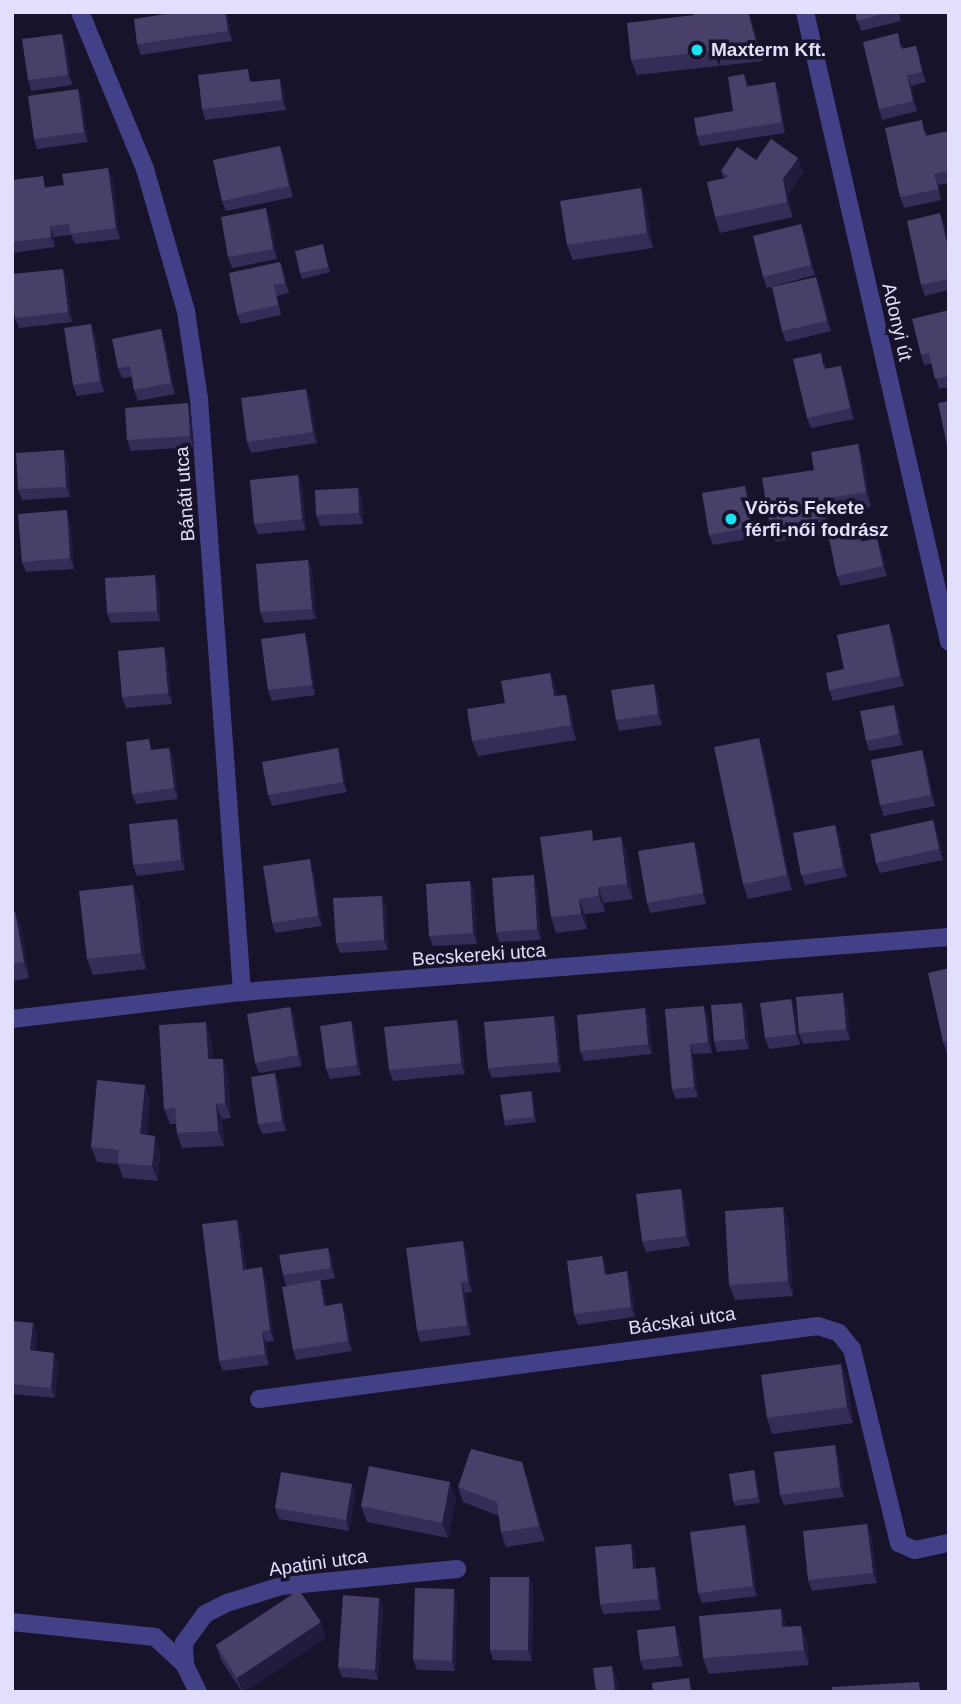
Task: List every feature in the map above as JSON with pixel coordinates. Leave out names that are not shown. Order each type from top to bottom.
[{"type":"street","name":"Bánáti utca","points":[[80,12],[145,169],[186,311],[199,399],[242,992]]},
{"type":"street","name":"Adonyi út","points":[[804,12],[949,642]]},
{"type":"street","name":"Becskereki utca","points":[[12,1019],[242,992],[949,937]]},
{"type":"street","name":"Bácskai utca","points":[[259,1399],[818,1326],[839,1333],[852,1349],[899,1543],[915,1550],[948,1545]]},
{"type":"street","name":"Apatini utca","points":[[185,1665],[184,1643],[192,1627],[227,1603],[293,1584],[457,1569]]},
{"type":"street","points":[[12,1622],[155,1637],[185,1665],[198,1692]]},
{"type":"building","points":[[178,12],[225,12],[228,31],[137,44],[134,19]]},
{"type":"building","name":"Maxterm Kft.","points":[[694,12],[748,12],[757,46],[631,60],[627,23],[694,15]]},
{"type":"building","points":[[855,12],[890,12],[857,21]]},
{"type":"building","points":[[898,33],[901,49],[916,46],[922,72],[907,75],[913,101],[879,109],[863,42]]},
{"type":"building","points":[[62,34],[68,75],[28,80],[22,39]]},
{"type":"building","points":[[248,69],[250,82],[280,79],[282,100],[202,109],[198,75]]},
{"type":"building","points":[[744,74],[746,87],[775,82],[782,122],[697,136],[694,118],[733,111],[728,77]]},
{"type":"building","points":[[78,89],[84,132],[34,139],[28,96]]},
{"type":"building","points":[[922,120],[925,136],[949,131],[949,171],[934,174],[938,189],[900,197],[885,128]]},
{"type":"building","points":[[771,139],[798,158],[783,179],[787,202],[715,217],[707,182],[730,177],[721,171],[737,147],[756,160]]},
{"type":"building","points":[[280,146],[289,186],[222,201],[213,160]]},
{"type":"building","points":[[108,168],[116,228],[71,234],[69,224],[50,226],[51,237],[12,242],[12,180],[43,176],[45,188],[64,185],[62,174]]},
{"type":"building","points":[[641,188],[647,233],[567,245],[560,201]]},
{"type":"building","points":[[266,208],[273,249],[228,257],[221,217]]},
{"type":"building","points":[[940,213],[949,252],[949,279],[921,285],[907,221]]},
{"type":"building","points":[[801,224],[811,265],[763,277],[753,236]]},
{"type":"building","points":[[323,244],[328,267],[300,273],[295,251]]},
{"type":"building","points":[[280,262],[285,283],[274,285],[278,305],[237,314],[229,273]]},
{"type":"building","points":[[63,269],[68,312],[15,318],[12,274]]},
{"type":"building","points":[[816,277],[827,321],[782,331],[772,287]]},
{"type":"building","points":[[949,310],[949,376],[935,379],[929,353],[921,355],[912,319]]},
{"type":"building","points":[[91,324],[100,381],[73,385],[64,328]]},
{"type":"building","points":[[161,329],[171,383],[134,390],[130,366],[118,368],[112,339]]},
{"type":"building","points":[[821,353],[824,369],[841,366],[850,408],[807,418],[793,359]]},
{"type":"building","points":[[306,389],[313,432],[247,442],[241,398]]},
{"type":"building","points":[[949,401],[949,455],[938,403]]},
{"type":"building","points":[[188,403],[190,436],[127,440],[125,408]]},
{"type":"building","points":[[858,444],[866,492],[822,499],[825,517],[770,527],[762,478],[814,470],[811,452]]},
{"type":"building","points":[[64,450],[66,487],[18,489],[16,453]]},
{"type":"building","points":[[298,475],[302,519],[254,524],[250,480]]},
{"type":"building","points":[[745,486],[752,527],[709,535],[702,493]]},
{"type":"building","points":[[358,488],[359,513],[316,515],[315,490]]},
{"type":"building","points":[[67,510],[70,558],[22,562],[18,514]]},
{"type":"building","points":[[856,523],[860,542],[877,538],[883,566],[837,576],[827,529]]},
{"type":"building","points":[[308,560],[312,609],[260,612],[256,564]]},
{"type":"building","points":[[155,575],[157,611],[107,613],[105,578]]},
{"type":"building","points":[[889,624],[900,676],[829,690],[826,673],[844,669],[837,635]]},
{"type":"building","points":[[305,633],[312,685],[268,690],[261,639]]},
{"type":"building","points":[[164,647],[168,693],[122,697],[118,651]]},
{"type":"building","points":[[550,673],[554,696],[566,695],[571,725],[472,741],[467,709],[505,703],[501,681]]},
{"type":"building","points":[[654,684],[658,714],[616,720],[611,690]]},
{"type":"building","points":[[894,705],[899,734],[866,741],[860,711]]},
{"type":"building","points":[[759,738],[787,875],[743,884],[714,747]]},
{"type":"building","points":[[149,739],[151,750],[169,748],[174,788],[132,794],[126,742]]},
{"type":"building","points":[[338,748],[343,782],[268,795],[262,762]]},
{"type":"building","points":[[922,750],[931,795],[880,805],[871,760]]},
{"type":"building","points":[[177,819],[181,860],[133,865],[129,824]]},
{"type":"building","points":[[933,820],[939,849],[876,863],[870,834]]},
{"type":"building","points":[[835,825],[843,867],[801,875],[793,833]]},
{"type":"building","points":[[592,830],[593,841],[621,837],[627,884],[598,887],[599,896],[579,899],[581,914],[551,917],[540,837]]},
{"type":"building","points":[[694,842],[703,893],[647,903],[638,851]]},
{"type":"building","points":[[310,859],[318,916],[272,923],[263,866]]},
{"type":"building","points":[[534,875],[537,929],[496,932],[492,878]]},
{"type":"building","points":[[470,881],[473,933],[429,936],[426,884]]},
{"type":"building","points":[[133,885],[141,953],[87,959],[79,891]]},
{"type":"building","points":[[382,896],[384,940],[336,943],[333,898]]},
{"type":"building","points":[[12,912],[15,912],[24,962],[12,964]]},
{"type":"building","points":[[949,968],[949,1041],[943,1042],[928,973]]},
{"type":"building","points":[[843,993],[846,1029],[799,1033],[796,997]]},
{"type":"building","points":[[791,999],[796,1034],[765,1038],[760,1003]]},
{"type":"building","points":[[742,1003],[745,1039],[714,1041],[711,1005]]},
{"type":"building","points":[[704,1006],[708,1042],[690,1044],[694,1087],[672,1089],[665,1009]]},
{"type":"building","points":[[290,1007],[298,1055],[255,1063],[247,1014]]},
{"type":"building","points":[[645,1008],[648,1044],[580,1051],[577,1015]]},
{"type":"building","points":[[554,1016],[558,1062],[488,1068],[484,1022]]},
{"type":"building","points":[[457,1020],[461,1063],[389,1070],[384,1027]]},
{"type":"building","points":[[351,1021],[357,1065],[326,1069],[320,1026]]},
{"type":"building","points":[[206,1022],[208,1059],[223,1059],[225,1103],[216,1104],[218,1131],[177,1133],[175,1108],[164,1109],[159,1025]]},
{"type":"building","points":[[275,1073],[282,1121],[258,1124],[251,1077]]},
{"type":"building","points":[[97,1080],[145,1085],[140,1134],[155,1136],[152,1166],[118,1163],[119,1150],[91,1147]]},
{"type":"building","points":[[531,1091],[534,1117],[504,1120],[500,1095]]},
{"type":"building","points":[[681,1189],[686,1236],[642,1241],[636,1194]]},
{"type":"building","points":[[783,1207],[788,1281],[729,1285],[725,1211]]},
{"type":"building","points":[[237,1220],[243,1270],[262,1267],[270,1330],[262,1331],[265,1354],[219,1361],[202,1224]]},
{"type":"building","points":[[463,1241],[468,1281],[461,1282],[467,1325],[417,1331],[406,1248]]},
{"type":"building","points":[[328,1248],[331,1268],[283,1275],[279,1255]]},
{"type":"building","points":[[602,1256],[605,1275],[627,1271],[631,1307],[574,1314],[567,1261]]},
{"type":"building","points":[[320,1280],[324,1306],[342,1303],[348,1341],[293,1350],[282,1287]]},
{"type":"building","points":[[12,1321],[33,1323],[30,1350],[54,1353],[51,1388],[12,1384]]},
{"type":"building","points":[[841,1364],[847,1407],[767,1418],[761,1375]]},
{"type":"building","points":[[835,1445],[840,1487],[780,1495],[774,1452]]},
{"type":"building","points":[[471,1449],[522,1462],[539,1526],[501,1532],[497,1502],[458,1487]]},
{"type":"building","points":[[369,1466],[450,1482],[442,1523],[361,1506]]},
{"type":"building","points":[[754,1470],[758,1497],[733,1501],[729,1474]]},
{"type":"building","points":[[281,1472],[352,1484],[346,1520],[275,1508]]},
{"type":"building","points":[[867,1524],[873,1573],[808,1580],[803,1531]]},
{"type":"building","points":[[745,1525],[753,1586],[698,1593],[690,1532]]},
{"type":"building","points":[[631,1544],[633,1569],[655,1567],[658,1599],[600,1604],[595,1547]]},
{"type":"building","points":[[490,1577],[529,1577],[528,1650],[490,1650]]},
{"type":"building","points":[[415,1588],[454,1589],[452,1661],[413,1659]]},
{"type":"building","points":[[299,1590],[321,1622],[237,1678],[216,1645]]},
{"type":"building","points":[[343,1595],[379,1598],[375,1670],[338,1667]]},
{"type":"building","points":[[781,1609],[782,1627],[801,1626],[804,1650],[703,1658],[699,1616]]},
{"type":"building","points":[[675,1626],[679,1656],[640,1660],[637,1630]]},
{"type":"building","points":[[612,1666],[615,1692],[596,1692],[593,1668]]},
{"type":"building","points":[[689,1678],[691,1692],[653,1692],[652,1683]]},
{"type":"building","points":[[919,1682],[920,1692],[832,1692],[832,1687]]},
{"type":"place","name":"Maxterm Kft.","points":[[697,50]]},
{"type":"place","name":"Vörös Fekete férfi-női fodrász","points":[[731,519]]}]
